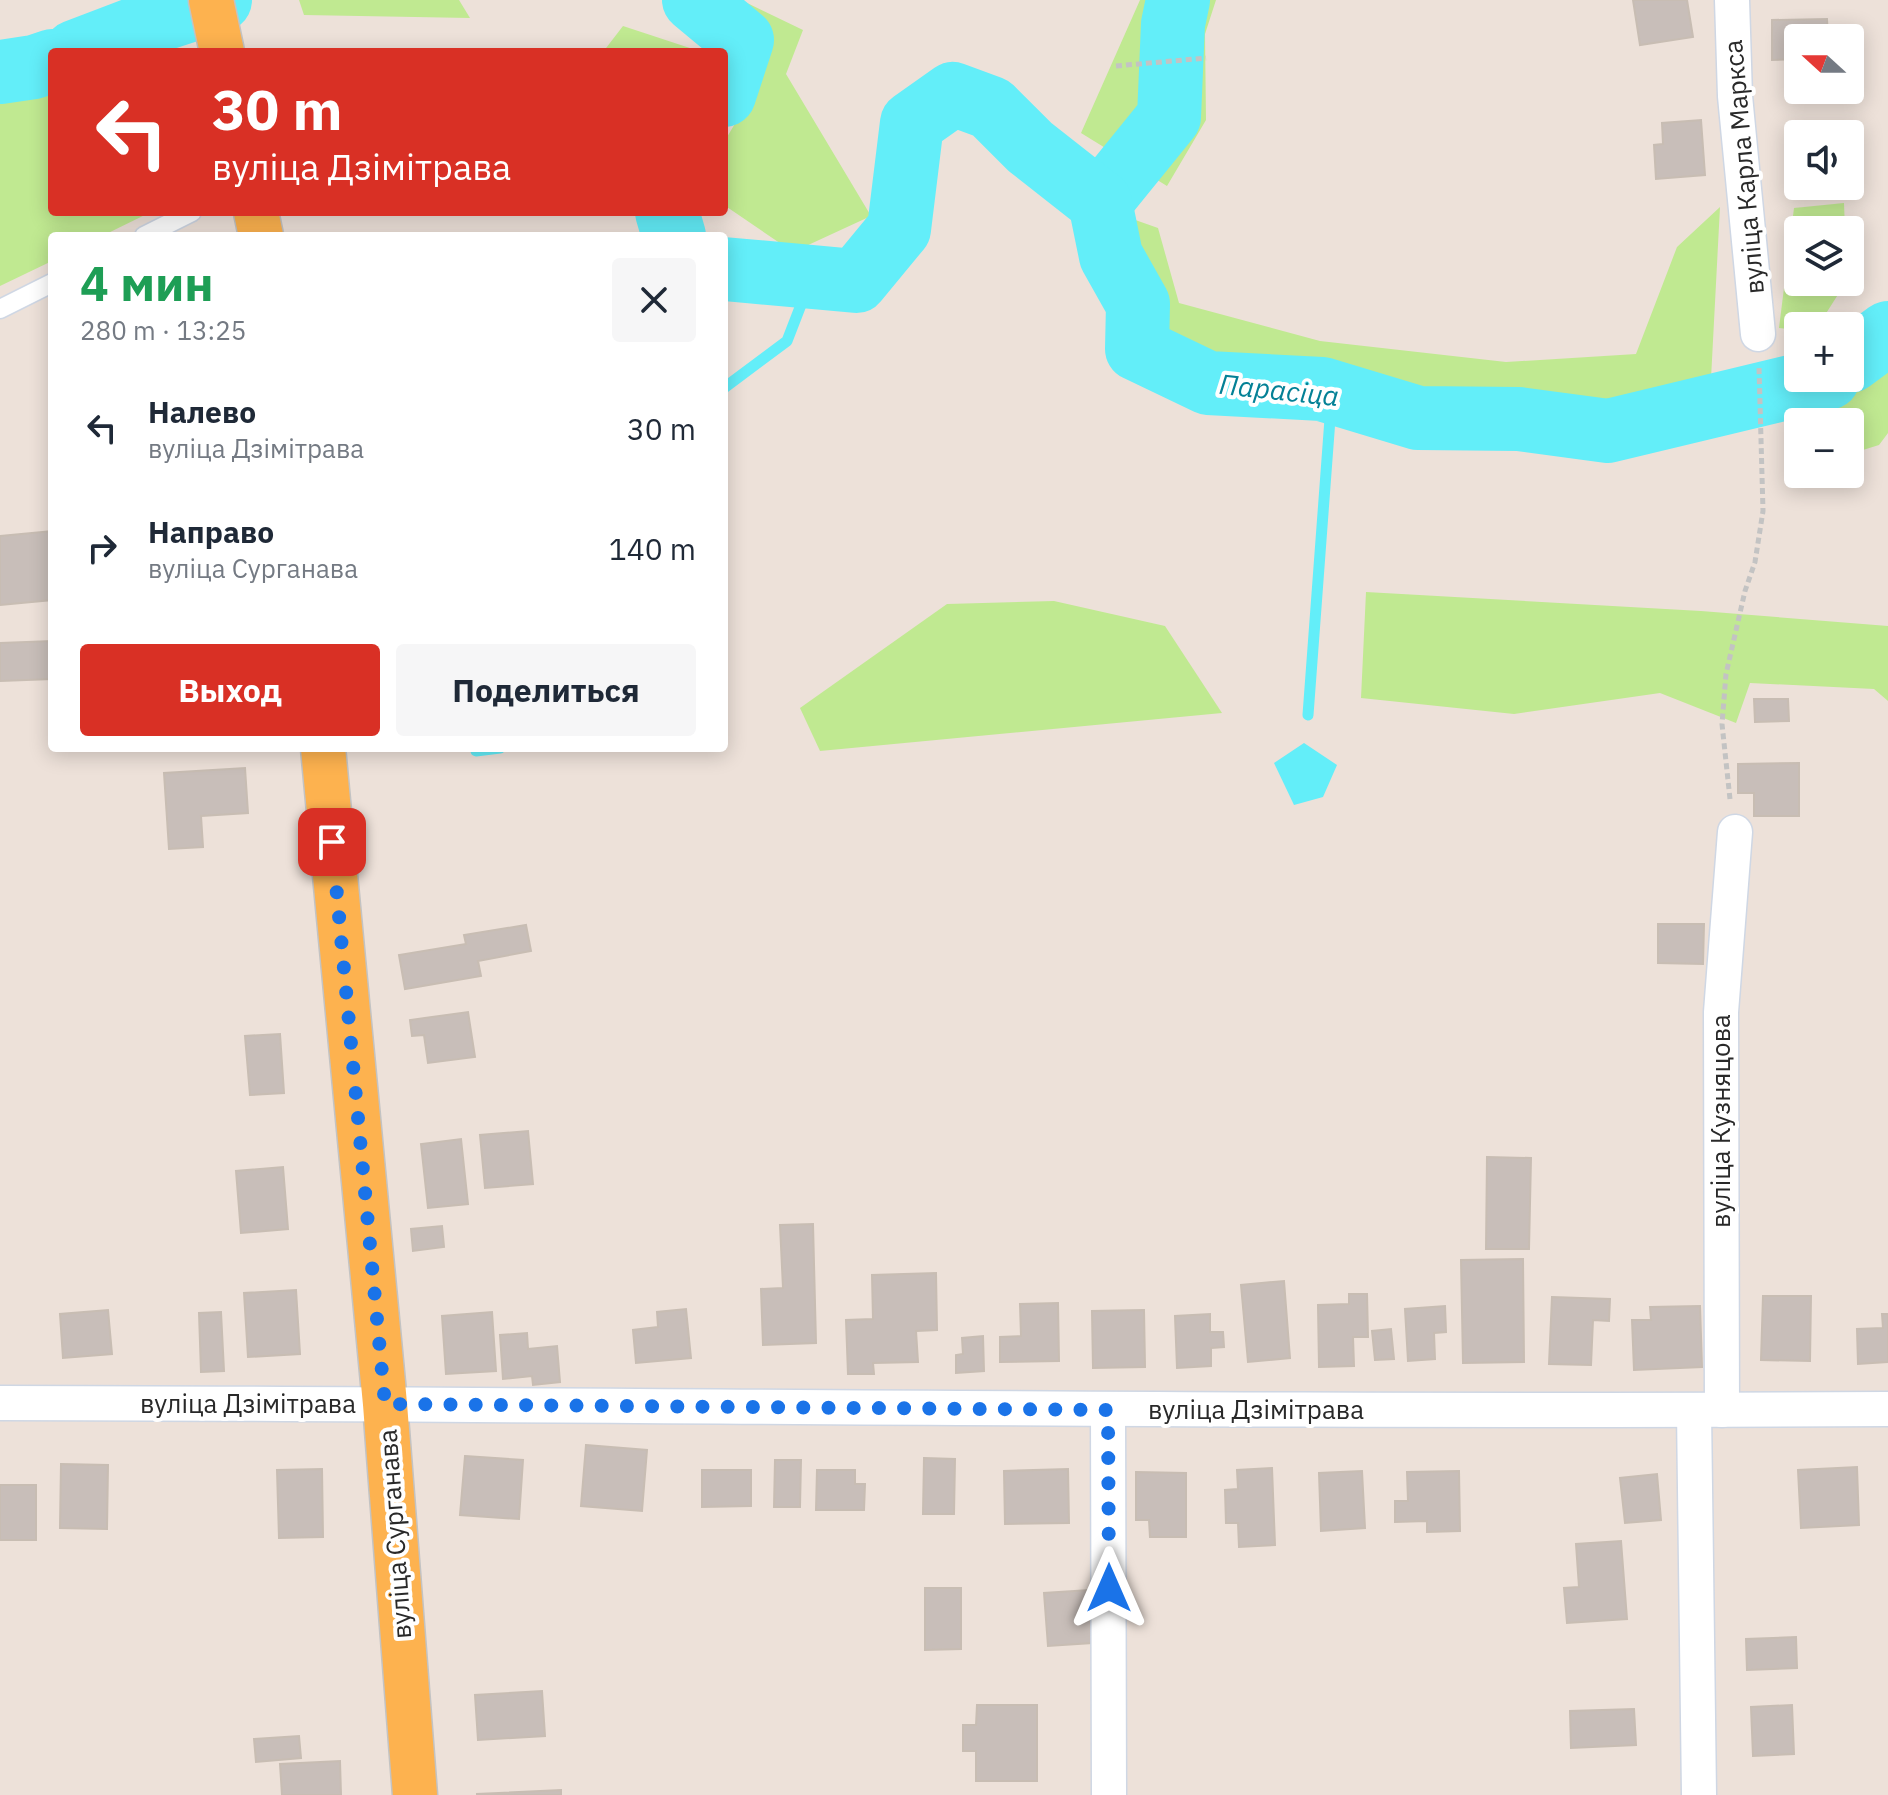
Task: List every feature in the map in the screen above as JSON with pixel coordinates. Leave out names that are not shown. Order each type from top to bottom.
[{"type":"main road","points":[[211,0],[221,48]]},
{"type":"main road","name":"вуліца Сурганава","points":[[323,752],[385,1404],[415,1795]]},
{"type":"street","name":"вуліца Карла Маркса","points":[[1732,0],[1735,96],[1758,334]]},
{"type":"street","name":"вуліца Кузняцова","points":[[1699,1795],[1721,1012],[1735,832]]},
{"type":"street","name":"вуліца Дзімітрава","points":[[0,1403],[1108,1410],[1888,1409]]},
{"type":"street","points":[[1108,1410],[1109,1795]]},
{"type":"lane","points":[[152,232],[184,216]]},
{"type":"lane","points":[[0,309],[48,285]]},
{"type":"path","points":[[1116,66],[1206,58]]},
{"type":"path","points":[[1735,832],[1722,724],[1726,674],[1745,591],[1755,562],[1763,511],[1758,334]]},
{"type":"green space","points":[[299,0],[459,0],[470,18],[304,15]]},
{"type":"green space","points":[[741,0],[803,30],[786,74],[871,216],[793,252],[728,208],[728,135],[762,52]]},
{"type":"green space","points":[[1140,0],[1216,0],[1205,34],[1206,120],[1167,186],[1081,133]]},
{"type":"green space","points":[[623,26],[690,48],[606,48]]},
{"type":"green space","points":[[48,76],[48,216],[143,216],[110,232],[48,232],[48,263],[0,286],[0,94]]},
{"type":"green space","points":[[1844,203],[1844,216],[1793,216],[1794,208]]},
{"type":"green space","points":[[1720,207],[1711,379],[1611,414],[1435,397],[1312,370],[1203,368],[1148,342],[1149,286],[1124,216],[1158,228],[1179,303],[1320,341],[1506,362],[1636,354],[1677,247]]},
{"type":"green space","points":[[1784,288],[1784,296],[1837,296],[1827,312],[1784,312],[1784,329],[1779,328]]},
{"type":"green space","points":[[1884,356],[1888,362],[1888,433],[1879,445],[1864,450],[1864,408],[1807,408],[1824,405],[1840,392],[1864,392],[1864,372]]},
{"type":"green space","points":[[1366,592],[1701,611],[1888,626],[1888,701],[1874,689],[1750,683],[1736,723],[1660,693],[1514,714],[1361,698]]},
{"type":"green space","points":[[1054,601],[1165,626],[1222,713],[820,751],[800,708],[947,604]]},
{"type":"water","points":[[1304,743],[1337,765],[1323,797],[1294,805],[1274,763]]},
{"type":"building","points":[[1633,0],[1687,0],[1693,37],[1640,45]]},
{"type":"building","points":[[1827,19],[1827,24],[1784,24],[1784,60],[1772,60],[1772,20]]},
{"type":"building","points":[[1701,120],[1705,175],[1656,179],[1654,145],[1663,144],[1662,123]]},
{"type":"building","points":[[48,531],[48,600],[0,605],[0,536]]},
{"type":"building","points":[[48,641],[48,679],[0,681],[0,643]]},
{"type":"building","points":[[1754,699],[1788,699],[1789,721],[1755,722]]},
{"type":"building","points":[[1799,763],[1799,816],[1754,816],[1754,793],[1738,793],[1738,764]]},
{"type":"building","points":[[245,768],[248,813],[201,816],[203,847],[169,849],[164,773]]},
{"type":"building","points":[[1658,924],[1704,924],[1703,964],[1658,963]]},
{"type":"building","points":[[526,925],[531,951],[478,961],[481,976],[405,989],[399,955],[466,944],[464,935]]},
{"type":"building","points":[[468,1012],[475,1057],[428,1063],[424,1035],[412,1036],[410,1020]]},
{"type":"building","points":[[280,1034],[284,1093],[250,1095],[245,1036]]},
{"type":"building","points":[[528,1131],[533,1184],[485,1188],[480,1135]]},
{"type":"building","points":[[461,1139],[468,1204],[428,1208],[421,1144]]},
{"type":"building","points":[[1487,1157],[1531,1158],[1529,1249],[1486,1249]]},
{"type":"building","points":[[283,1167],[288,1229],[241,1233],[236,1171]]},
{"type":"building","points":[[813,1224],[816,1343],[763,1345],[761,1289],[783,1288],[780,1225]]},
{"type":"building","points":[[442,1226],[444,1247],[413,1251],[411,1229]]},
{"type":"building","points":[[1523,1259],[1524,1362],[1463,1363],[1461,1260]]},
{"type":"building","points":[[936,1273],[937,1330],[916,1331],[918,1362],[873,1363],[874,1374],[848,1374],[846,1320],[873,1319],[872,1275]]},
{"type":"building","points":[[1284,1281],[1290,1358],[1248,1362],[1241,1285]]},
{"type":"building","points":[[296,1290],[300,1354],[248,1357],[244,1293]]},
{"type":"building","points":[[1349,1294],[1367,1294],[1368,1337],[1353,1337],[1354,1366],[1319,1367],[1318,1305],[1349,1304]]},
{"type":"building","points":[[1763,1296],[1811,1296],[1810,1361],[1761,1360]]},
{"type":"building","points":[[1552,1297],[1610,1299],[1609,1321],[1593,1320],[1591,1365],[1549,1364]]},
{"type":"building","points":[[1058,1303],[1059,1361],[1000,1362],[1000,1337],[1021,1336],[1020,1304]]},
{"type":"building","points":[[1445,1306],[1446,1332],[1434,1333],[1435,1359],[1408,1361],[1405,1309]]},
{"type":"building","points":[[1700,1306],[1702,1367],[1634,1370],[1632,1320],[1651,1320],[1650,1307]]},
{"type":"building","points":[[686,1309],[691,1358],[636,1363],[633,1330],[658,1327],[657,1312]]},
{"type":"building","points":[[108,1310],[112,1354],[63,1358],[60,1314]]},
{"type":"building","points":[[1144,1310],[1145,1367],[1093,1368],[1092,1311]]},
{"type":"building","points":[[221,1312],[224,1371],[201,1372],[199,1313]]},
{"type":"building","points":[[492,1312],[496,1371],[446,1374],[442,1316]]},
{"type":"building","points":[[1210,1314],[1210,1332],[1223,1332],[1224,1347],[1211,1348],[1211,1366],[1177,1368],[1175,1316]]},
{"type":"building","points":[[1882,1314],[1888,1314],[1888,1362],[1858,1364],[1857,1329],[1883,1328]]},
{"type":"building","points":[[1391,1329],[1394,1359],[1375,1360],[1372,1331]]},
{"type":"building","points":[[527,1333],[528,1349],[557,1346],[560,1382],[533,1385],[532,1376],[503,1379],[500,1335]]},
{"type":"building","points":[[983,1336],[984,1371],[956,1373],[956,1355],[963,1354],[962,1338]]},
{"type":"building","points":[[586,1445],[647,1450],[642,1511],[581,1506]]},
{"type":"building","points":[[465,1456],[523,1460],[519,1519],[460,1515]]},
{"type":"building","points":[[924,1458],[955,1459],[954,1514],[923,1514]]},
{"type":"building","points":[[775,1460],[801,1460],[800,1507],[774,1507]]},
{"type":"building","points":[[61,1464],[108,1465],[107,1529],[60,1528]]},
{"type":"building","points":[[1857,1467],[1859,1525],[1801,1528],[1798,1470]]},
{"type":"building","points":[[1272,1468],[1275,1545],[1239,1547],[1238,1523],[1226,1523],[1225,1490],[1238,1489],[1237,1470]]},
{"type":"building","points":[[322,1469],[323,1537],[279,1538],[277,1470]]},
{"type":"building","points":[[1068,1469],[1069,1523],[1005,1524],[1004,1471]]},
{"type":"building","points":[[702,1470],[751,1470],[751,1506],[702,1507]]},
{"type":"building","points":[[817,1470],[855,1470],[855,1484],[865,1484],[864,1510],[816,1510]]},
{"type":"building","points":[[1362,1471],[1365,1528],[1321,1531],[1319,1473]]},
{"type":"building","points":[[1459,1471],[1460,1531],[1427,1532],[1427,1521],[1395,1522],[1395,1501],[1408,1501],[1407,1472]]},
{"type":"building","points":[[1136,1472],[1186,1473],[1186,1537],[1150,1537],[1149,1520],[1136,1520]]},
{"type":"building","points":[[1657,1474],[1661,1520],[1625,1523],[1620,1478]]},
{"type":"building","points":[[0,1485],[36,1485],[36,1540],[0,1540]]},
{"type":"building","points":[[1621,1541],[1627,1619],[1567,1623],[1564,1588],[1579,1587],[1576,1544]]},
{"type":"building","points":[[925,1588],[961,1588],[961,1649],[925,1650]]},
{"type":"building","points":[[1089,1590],[1092,1643],[1048,1646],[1044,1593]]},
{"type":"building","points":[[1796,1637],[1797,1668],[1747,1670],[1746,1639]]},
{"type":"building","points":[[542,1691],[545,1736],[478,1740],[475,1695]]},
{"type":"building","points":[[977,1705],[1037,1705],[1037,1781],[976,1781],[976,1751],[963,1751],[963,1725],[976,1725]]},
{"type":"building","points":[[1792,1705],[1794,1754],[1753,1756],[1751,1707]]},
{"type":"building","points":[[1634,1709],[1636,1745],[1571,1748],[1570,1711]]},
{"type":"building","points":[[299,1736],[301,1758],[256,1762],[254,1739]]},
{"type":"building","points":[[340,1761],[341,1795],[282,1795],[280,1764]]},
{"type":"building","points":[[561,1790],[561,1795],[477,1795],[477,1794]]},
{"type":"waterway","name":"Парасіца","points":[[85,48],[220,0]]},
{"type":"waterway","name":"Парасіца","points":[[694,0],[742,40],[728,83]]},
{"type":"waterway","points":[[1100,202],[1169,117],[1173,24],[1178,0]]},
{"type":"waterway","name":"Парасіца","points":[[0,72],[48,62]]},
{"type":"waterway","name":"Парасіца","points":[[728,269],[856,281],[899,229],[912,123],[953,94],[991,108],[1030,147],[1100,202],[1111,256],[1138,304],[1137,349],[1208,383],[1322,389],[1418,418],[1519,419],[1608,431],[1784,389]]},
{"type":"waterway","name":"Парасіца","points":[[668,216],[673,232]]},
{"type":"waterway","points":[[728,385],[787,341],[811,279]]},
{"type":"waterway","name":"Парасіца","points":[[1864,351],[1888,333]]},
{"type":"waterway","points":[[1308,715],[1332,392]]},
{"type":"route","points":[[332,842],[385,1404],[1108,1410],[1109,1588]]}]
